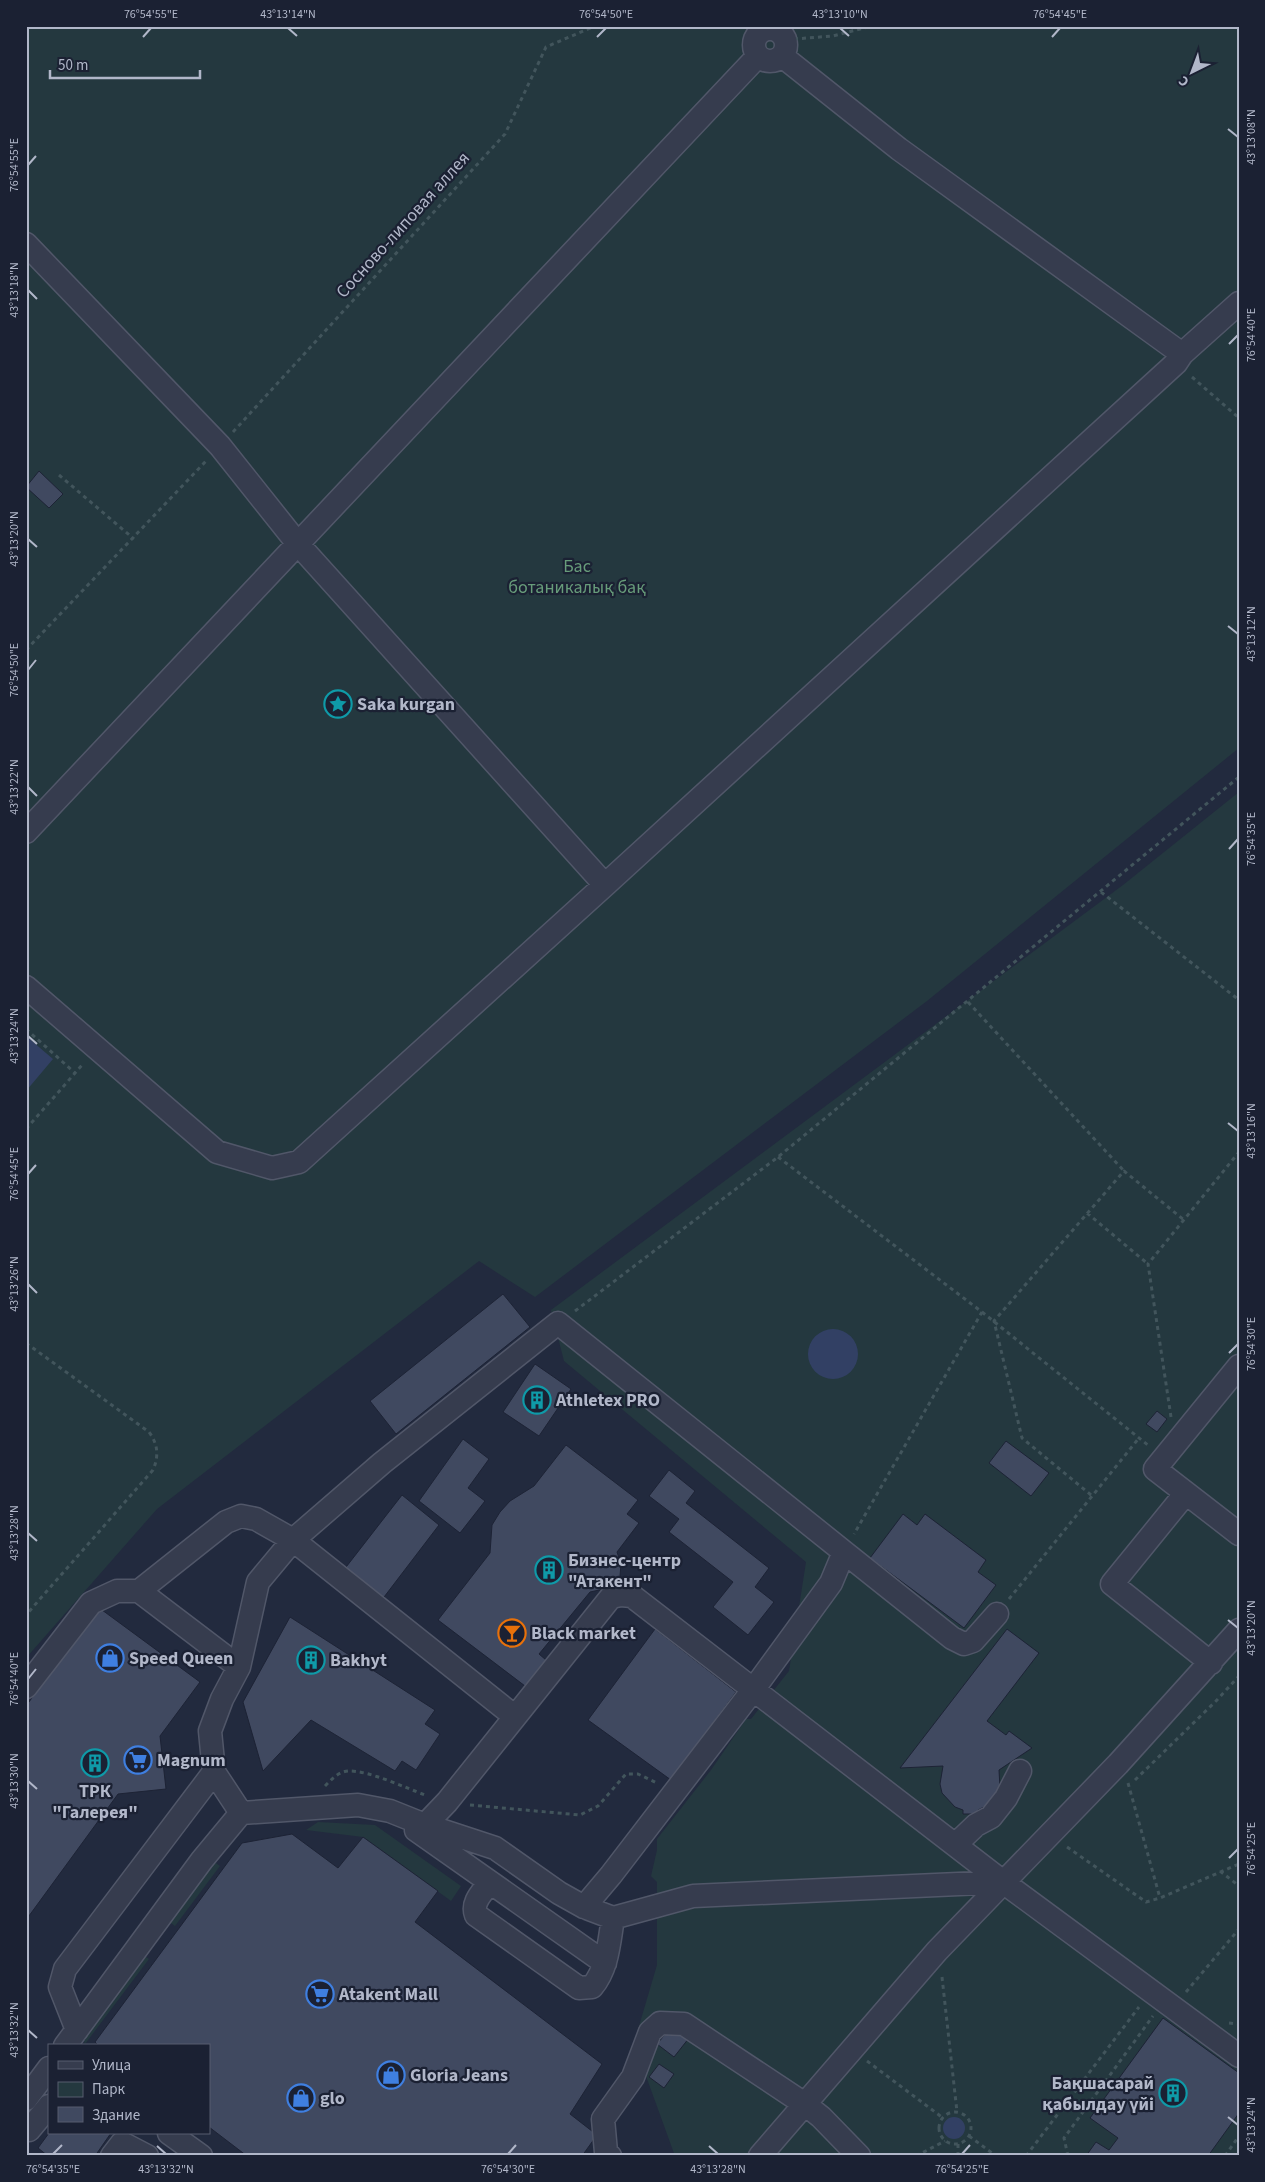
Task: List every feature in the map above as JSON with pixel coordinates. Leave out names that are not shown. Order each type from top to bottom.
[{"type":"lane","points":[[758,56],[754,43],[759,29],[775,30],[781,34],[784,48],[899,149],[1179,359]]},
{"type":"lane","points":[[758,56],[770,61],[784,48]]},
{"type":"lane","points":[[26,832],[758,56]]},
{"type":"lane","points":[[26,244],[220,446],[298,544],[605,885]]},
{"type":"lane","points":[[26,988],[218,1152],[272,1168],[299,1162],[605,885],[1239,303]]},
{"type":"lane","points":[[241,1813],[214,1772],[210,1731],[222,1699],[239,1667],[258,1582],[293,1540],[382,1463],[558,1323],[952,1638],[964,1644],[974,1641],[997,1614]]},
{"type":"lane","points":[[1239,1366],[1155,1469],[1239,1534]]},
{"type":"lane","points":[[1186,1493],[1112,1584],[1211,1663]]},
{"type":"lane","points":[[139,1592],[226,1522],[241,1516],[256,1519],[293,1540],[514,1716]]},
{"type":"lane","points":[[584,1907],[611,1875],[753,1690],[832,1583],[844,1552]]},
{"type":"lane","points":[[26,1686],[92,1603],[117,1591],[139,1592],[239,1667]]},
{"type":"lane","points":[[425,1825],[447,1802],[611,1597],[621,1595],[632,1596],[1003,1882],[1239,2056]]},
{"type":"lane","points":[[760,2156],[806,2105],[937,1950],[1118,1764],[1239,1630]]},
{"type":"lane","points":[[955,1845],[976,1824],[991,1817],[1006,1798],[1020,1771]]},
{"type":"lane","points":[[71,2038],[60,1987],[65,1968],[214,1772]]},
{"type":"lane","points":[[71,2038],[202,1860],[241,1813],[358,1805],[390,1811],[425,1825],[495,1848],[559,1893],[584,1907],[613,1918],[693,1896],[1003,1882]]},
{"type":"lane","points":[[390,1811],[605,1963]]},
{"type":"lane","points":[[490,1882],[474,1906],[476,1915],[579,1988],[592,1987],[599,1978],[605,1963],[613,1918]]},
{"type":"lane","points":[[610,2156],[606,2152],[604,2119],[633,2077],[650,2032],[660,2022],[684,2024],[806,2105],[821,2117],[859,2156]]},
{"type":"lane","points":[[26,2099],[48,2069]]},
{"type":"lane","points":[[26,2127],[29,2130],[48,2107]]},
{"type":"lane","points":[[170,2134],[201,2156]]},
{"type":"lane","points":[[112,2156],[122,2143],[147,2156]]},
{"type":"path","name":"Сосново-липовая аллея","points":[[26,650],[220,446],[505,134],[546,47],[595,26]]},
{"type":"path","points":[[784,48],[872,26]]},
{"type":"path","points":[[1179,359],[1239,418]]},
{"type":"path","points":[[58,475],[134,538]]},
{"type":"path","points":[[558,1323],[778,1156],[968,1002],[1239,777]]},
{"type":"path","points":[[1101,892],[1239,1000]]},
{"type":"path","points":[[968,1002],[1124,1171],[1184,1220]]},
{"type":"path","points":[[26,1030],[76,1073]]},
{"type":"path","points":[[26,1130],[96,1049]]},
{"type":"path","points":[[1148,1264],[1239,1152]]},
{"type":"path","points":[[778,1156],[994,1320],[1139,1438],[1170,1450],[1148,1264],[1087,1213]]},
{"type":"path","points":[[994,1320],[1124,1171]]},
{"type":"path","points":[[844,1552],[982,1312]]},
{"type":"path","points":[[994,1320],[1022,1438],[1091,1495]]},
{"type":"path","points":[[26,1343],[149,1432],[155,1440],[158,1458],[153,1470],[26,1615]]},
{"type":"path","points":[[997,1614],[1091,1495],[1139,1438]]},
{"type":"path","points":[[1118,1764],[1135,1802],[1160,1898]]},
{"type":"path","points":[[324,1786],[336,1775],[348,1771],[364,1774],[447,1802],[580,1815],[598,1806],[626,1774],[638,1774],[675,1791]]},
{"type":"path","points":[[1049,1834],[1146,1902],[1160,1898],[1239,1864]]},
{"type":"path","points":[[1220,1871],[1239,1886]]},
{"type":"path","points":[[1026,2156],[1163,2000],[1239,1929]]},
{"type":"path","points":[[942,1977],[957,2112]]},
{"type":"path","points":[[1068,2156],[1064,2138],[1163,2000]]},
{"type":"path","points":[[1226,2022],[1239,2024]]},
{"type":"path","points":[[853,2050],[943,2118]]},
{"type":"path","points":[[916,2156],[945,2141],[958,2144],[969,2136],[971,2126],[962,2114],[957,2112],[947,2114],[940,2122],[939,2132],[945,2141]]},
{"type":"path","points":[[969,2136],[996,2156]]},
{"type":"path","points":[[1225,2156],[1239,2136]]},
{"type":"path","points":[[958,2144],[958,2156]]},
{"type":"green space","name":"Бас ботаникалық бақ","points":[[26,26],[1239,26],[1239,748],[927,1001],[535,1297],[479,1261],[157,1509],[26,1658]]},
{"type":"green space","points":[[1239,792],[1239,2156],[675,2156],[634,2043],[657,1965],[657,1882],[651,1876],[657,1850],[657,1839],[711,1770],[746,1719],[751,1719],[789,1671],[806,1562],[564,1361],[551,1310],[1123,885]]},
{"type":"green space","points":[[318,1822],[375,1825],[461,1886],[451,1901],[363,1837],[306,1830]]},
{"type":"green space","points":[[209,1858],[220,1866],[175,1926],[165,1919]]},
{"type":"green space","points":[[142,1954],[149,1959],[85,2044],[81,2034]]},
{"type":"water","points":[[26,1036],[53,1059],[26,1091]]},
{"type":"water","points":[[828,1329],[838,1329],[851,1336],[858,1349],[858,1359],[851,1372],[838,1379],[828,1379],[819,1375],[812,1368],[808,1359],[808,1349],[812,1340],[819,1333]]},
{"type":"water","points":[[950,2117],[958,2117],[965,2124],[965,2132],[958,2139],[950,2139],[943,2132],[943,2124]]},
{"type":"building","points":[[39,471],[63,494],[49,508],[26,487]]},
{"type":"building","points":[[503,1294],[530,1327],[396,1434],[370,1401]]},
{"type":"building","name":"Athletex PRO","points":[[535,1364],[571,1389],[539,1436],[503,1412]]},
{"type":"building","points":[[1157,1411],[1167,1419],[1157,1432],[1146,1424]]},
{"type":"building","points":[[463,1439],[489,1459],[468,1488],[485,1501],[460,1533],[419,1501]]},
{"type":"building","points":[[1006,1441],[1049,1473],[1031,1496],[989,1463]]},
{"type":"building","name":"Бизнес-центр \"Атакент\"","points":[[566,1445],[638,1500],[627,1514],[639,1523],[617,1552],[621,1564],[620,1576],[613,1585],[590,1592],[539,1654],[546,1660],[525,1686],[438,1620],[490,1553],[492,1525],[500,1512],[510,1501],[534,1486]]},
{"type":"building","points":[[669,1470],[695,1491],[686,1503],[769,1568],[755,1587],[774,1602],[748,1635],[713,1607],[733,1582],[669,1532],[679,1519],[649,1496]]},
{"type":"building","points":[[402,1495],[439,1525],[381,1601],[343,1571]]},
{"type":"building","points":[[903,1514],[917,1525],[925,1514],[986,1560],[978,1572],[996,1585],[964,1628],[870,1558]]},
{"type":"building","name":"ТРК \"Галерея\"","points":[[98,1607],[200,1682],[160,1736],[166,1789],[118,1794],[26,1920],[26,1706]]},
{"type":"building","name":"Bakhyt","points":[[290,1617],[435,1710],[425,1724],[440,1734],[416,1770],[402,1761],[395,1771],[311,1720],[263,1771],[243,1702]]},
{"type":"building","points":[[655,1629],[736,1692],[671,1780],[588,1720]]},
{"type":"building","points":[[1007,1629],[1039,1653],[987,1721],[1006,1735],[1009,1731],[1032,1748],[999,1770],[1000,1788],[990,1804],[978,1810],[978,1814],[963,1814],[963,1810],[955,1807],[942,1793],[940,1784],[943,1766],[900,1768]]},
{"type":"building","name":"Atakent Mall","points":[[292,1834],[338,1868],[363,1837],[438,1891],[415,1922],[602,2064],[570,2114],[597,2135],[582,2156],[247,2156],[210,2128],[210,2044],[97,2044],[95,2042],[242,1843]]},
{"type":"building","name":"Бақшасарай қабылдау үйі","points":[[1163,2018],[1239,2073],[1239,2113],[1208,2156],[1086,2156],[1096,2142],[1109,2150],[1118,2138],[1090,2118]]},
{"type":"building","points":[[673,2025],[689,2038],[674,2057],[657,2044]]},
{"type":"building","points":[[659,2064],[674,2074],[664,2088],[649,2077]]},
{"type":"building","points":[[48,2134],[110,2134],[95,2156],[48,2156],[38,2148]]},
{"type":"place","name":"Saka kurgan","points":[[338,704]]},
{"type":"place","name":"Athletex PRO","points":[[537,1400]]},
{"type":"place","name":"Бизнес-центр \"Атакент\"","points":[[549,1570]]},
{"type":"place","name":"Black market","points":[[512,1633]]},
{"type":"place","name":"Speed Queen","points":[[110,1658]]},
{"type":"place","name":"Bakhyt","points":[[311,1660]]},
{"type":"place","name":"Magnum","points":[[138,1760]]},
{"type":"place","name":"ТРК \"Галерея\"","points":[[95,1763]]},
{"type":"place","name":"Atakent Mall","points":[[320,1994]]},
{"type":"place","name":"Gloria Jeans","points":[[391,2075]]},
{"type":"place","name":"Бақшасарай қабылдау үйі","points":[[1173,2093]]},
{"type":"place","name":"glo","points":[[301,2098]]}]
